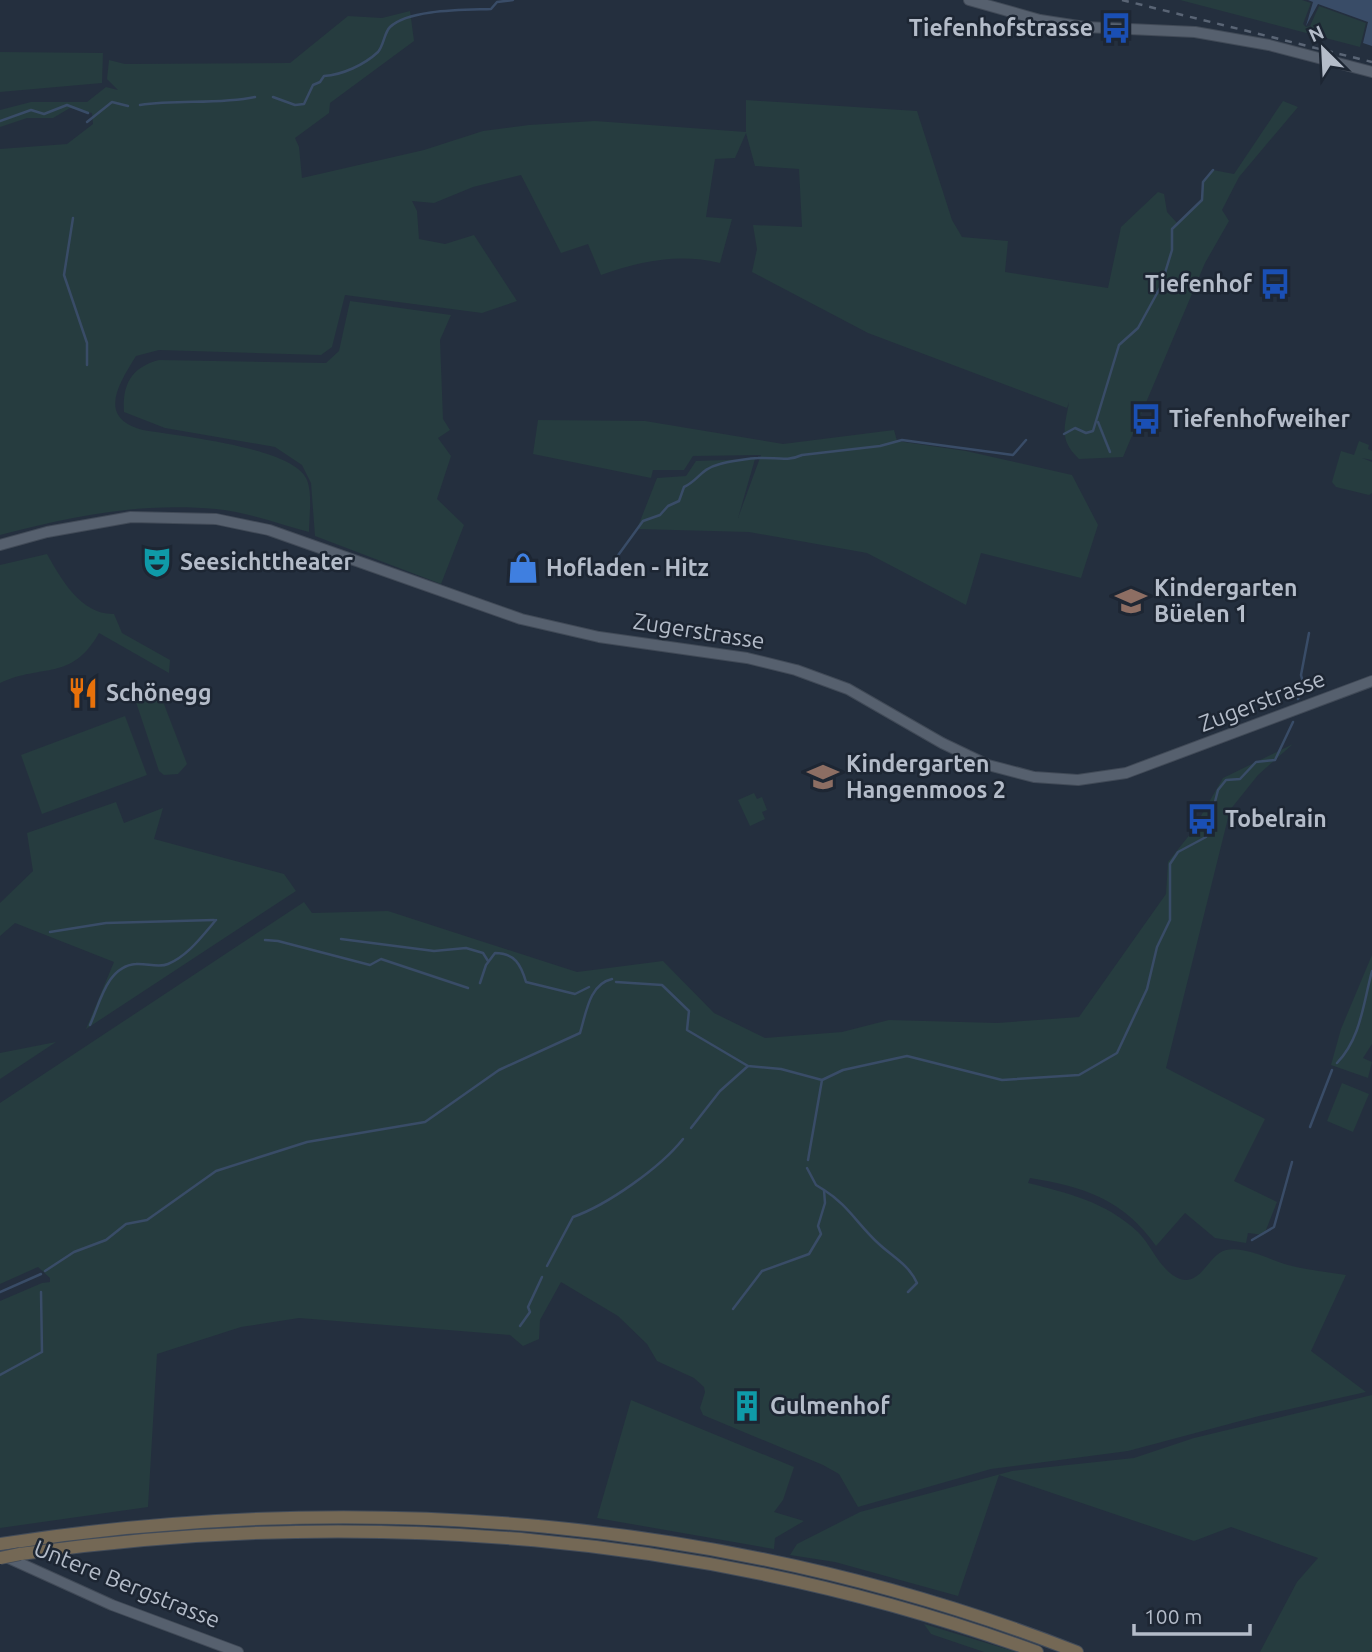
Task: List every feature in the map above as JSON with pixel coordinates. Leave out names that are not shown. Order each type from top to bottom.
[{"type":"highway","points":[[0,1544],[126,1527],[250,1518],[391,1517],[538,1526],[672,1543],[820,1573],[953,1609],[1077,1652]]},
{"type":"highway","points":[[0,1556],[152,1538],[282,1531],[410,1531],[520,1538],[661,1555],[799,1582],[924,1615],[1037,1652]]},
{"type":"main road","points":[[969,0],[1051,22],[1085,27],[1195,32],[1256,43],[1372,72]]},
{"type":"main road","name":"Zugerstrasse","points":[[0,545],[47,532],[131,517],[216,519],[269,530],[521,619],[599,638],[747,659],[796,670],[848,689],[942,743],[988,765],[1034,777],[1078,780],[1126,773],[1372,681]]},
{"type":"main road","name":"Untere Bergstrasse","points":[[0,1556],[112,1605],[238,1652]]},
{"type":"green space","points":[[1180,0],[1302,0],[1311,3],[1303,24],[1306,27],[1310,26],[1319,6],[1366,23],[1360,47]]},
{"type":"green space","points":[[410,11],[414,41],[330,103],[329,113],[295,138],[299,147],[302,178],[424,150],[483,131],[529,125],[595,121],[746,132],[746,100],[917,111],[952,220],[962,237],[1008,241],[1005,272],[1108,288],[1121,227],[1158,192],[1164,194],[1167,212],[1178,224],[1202,200],[1203,182],[1213,170],[1234,174],[1283,101],[1298,107],[1239,177],[1222,210],[1229,221],[1205,263],[1123,457],[1079,459],[1072,452],[1065,432],[1069,402],[1067,408],[868,333],[752,272],[757,249],[753,225],[802,227],[799,169],[755,166],[746,133],[735,158],[715,159],[706,217],[732,219],[720,263],[690,259],[660,260],[601,275],[588,244],[561,253],[521,175],[473,187],[434,203],[412,201],[417,211],[419,239],[445,244],[474,235],[517,301],[482,313],[345,295],[332,347],[321,355],[159,350],[136,356],[118,389],[116,409],[120,417],[129,425],[143,430],[257,451],[296,467],[308,484],[309,532],[228,511],[161,507],[107,512],[0,535],[0,149],[67,144],[93,124],[92,113],[70,108],[53,118],[27,118],[0,127],[0,110],[31,102],[87,102],[106,87],[118,90],[107,79],[109,60],[125,64],[290,63],[348,16],[382,18]]},
{"type":"green space","points":[[0,52],[103,53],[102,83],[0,92]]},
{"type":"green space","points":[[350,301],[451,315],[440,340],[443,419],[450,430],[438,438],[451,456],[437,499],[464,525],[441,584],[315,536],[311,483],[302,465],[275,447],[165,428],[124,412],[125,393],[131,378],[142,367],[159,360],[326,363],[339,351]]},
{"type":"green space","points":[[538,420],[645,421],[783,444],[894,430],[897,441],[966,451],[1072,475],[1098,525],[1081,578],[981,553],[966,605],[867,553],[749,532],[637,529],[657,478],[686,476],[696,461],[755,459],[738,518],[761,455],[693,456],[684,470],[653,470],[651,478],[533,454]]},
{"type":"green space","points":[[1359,441],[1369,445],[1368,449],[1372,451],[1372,460],[1362,458],[1372,462],[1372,493],[1369,495],[1336,487],[1332,482],[1341,451],[1354,455]]},
{"type":"green space","points":[[47,554],[73,594],[92,609],[114,614],[122,633],[170,660],[169,673],[99,633],[78,659],[67,665],[0,683],[0,565]]},
{"type":"green space","points":[[134,696],[162,699],[187,764],[178,774],[164,775],[159,771]]},
{"type":"green space","points":[[125,716],[147,775],[42,814],[21,755]]},
{"type":"green space","points":[[1293,744],[1258,775],[1230,810],[1166,1068],[1265,1119],[1234,1181],[1277,1202],[1264,1235],[1248,1233],[1246,1243],[1215,1238],[1185,1213],[1156,1246],[1130,1217],[1101,1198],[1050,1182],[1030,1178],[1028,1183],[1072,1195],[1113,1213],[1138,1232],[1167,1270],[1180,1279],[1194,1278],[1220,1253],[1233,1249],[1295,1267],[1346,1275],[1311,1351],[1366,1392],[1259,1416],[1128,1451],[991,1469],[858,1507],[839,1474],[703,1415],[700,1408],[704,1387],[694,1378],[657,1361],[647,1344],[618,1316],[561,1282],[540,1320],[539,1339],[523,1346],[510,1335],[299,1318],[241,1327],[157,1354],[148,1507],[0,1528],[0,1301],[50,1282],[50,1278],[38,1267],[0,1284],[0,1103],[304,902],[312,913],[388,911],[577,972],[663,961],[714,1013],[765,1038],[842,1032],[889,1020],[997,1023],[1079,1017],[1166,894],[1168,862],[1191,833],[1223,778]]},
{"type":"green space","points":[[754,793],[757,799],[762,797],[767,810],[762,812],[765,819],[750,826],[738,800]]},
{"type":"green space","points":[[116,802],[124,823],[163,808],[154,839],[284,874],[296,891],[86,1029],[114,962],[15,923],[0,936],[0,903],[33,871],[27,833]]},
{"type":"green space","points":[[1372,955],[1372,1044],[1363,1058],[1372,1062],[1368,1078],[1331,1065],[1341,1029]]},
{"type":"green space","points":[[56,1042],[0,1079],[0,1053]]},
{"type":"green space","points":[[1342,1083],[1369,1094],[1353,1132],[1327,1121]]},
{"type":"green space","points":[[1372,1395],[1372,1652],[1260,1652],[1297,1582],[1318,1558],[1231,1527],[1194,1541],[999,1475],[958,1596],[835,1562],[790,1555],[797,1544],[860,1512],[1012,1471],[1134,1458],[1194,1438]]},
{"type":"green space","points":[[631,1400],[794,1467],[783,1500],[774,1512],[804,1521],[775,1538],[774,1549],[597,1518]]},
{"type":"green space","points":[[924,1624],[1016,1652],[984,1652],[931,1634]]},
{"type":"water","points":[[1308,0],[1372,0],[1372,46],[1363,43],[1368,22],[1318,4],[1306,26],[1313,2]]},
{"type":"waterway","points":[[273,97],[295,105],[304,104],[313,85],[320,82],[324,76],[352,68],[378,52],[390,27],[399,21],[438,12],[491,9],[497,2],[513,0]]},
{"type":"waterway","points":[[140,105],[255,97]]},
{"type":"waterway","points":[[87,122],[112,102],[128,106]]},
{"type":"waterway","points":[[0,121],[31,110],[44,114],[67,105],[88,113]]},
{"type":"waterway","points":[[1064,434],[1075,428],[1086,433],[1093,431],[1119,345],[1138,328],[1161,286],[1172,250],[1172,229],[1202,200],[1203,182],[1213,170]]},
{"type":"waterway","points":[[73,218],[64,275],[87,343],[87,365]]},
{"type":"waterway","points":[[1098,422],[1110,452]]},
{"type":"waterway","points":[[611,565],[643,521],[660,515],[668,506],[679,501],[684,487],[708,469],[720,464],[755,458],[791,458],[880,446],[902,440],[1013,455],[1026,440]]},
{"type":"waterway","points":[[1298,699],[1304,686],[1301,675],[1309,633]]},
{"type":"waterway","points":[[616,982],[662,985],[689,1011],[687,1030],[748,1066],[781,1069],[822,1080],[843,1070],[907,1056],[1002,1080],[1079,1075],[1117,1053],[1147,989],[1157,947],[1170,920],[1170,864],[1178,852],[1206,837],[1218,790],[1226,780],[1240,779],[1256,762],[1275,760],[1293,722]]},
{"type":"waterway","points":[[50,932],[106,923],[214,920]]},
{"type":"waterway","points":[[90,1025],[106,987],[118,971],[136,964],[168,964],[195,945],[216,920]]},
{"type":"waterway","points":[[341,939],[434,951],[466,948],[483,953],[488,961]]},
{"type":"waterway","points":[[265,940],[370,965],[381,959],[468,988]]},
{"type":"waterway","points":[[480,983],[486,965],[495,953],[508,955],[516,961],[526,982],[575,994],[589,987]]},
{"type":"waterway","points":[[1337,1063],[1356,1032],[1372,971]]},
{"type":"waterway","points":[[45,1271],[74,1252],[106,1240],[126,1224],[147,1220],[216,1171],[307,1142],[425,1122],[499,1070],[580,1033],[593,993],[604,982],[612,979]]},
{"type":"waterway","points":[[691,1128],[720,1091],[748,1066]]},
{"type":"waterway","points":[[1310,1127],[1332,1070]]},
{"type":"waterway","points":[[808,1160],[822,1080]]},
{"type":"waterway","points":[[547,1266],[573,1217],[601,1204],[632,1184],[661,1162],[683,1139]]},
{"type":"waterway","points":[[1252,1240],[1274,1227],[1292,1162]]},
{"type":"waterway","points":[[733,1309],[762,1271],[809,1254],[821,1234],[818,1226],[825,1203],[824,1190],[816,1185],[807,1168]]},
{"type":"waterway","points":[[824,1190],[910,1271],[917,1283],[908,1292]]},
{"type":"waterway","points":[[0,1292],[41,1274]]},
{"type":"waterway","points":[[520,1326],[530,1312],[528,1307],[542,1277]]},
{"type":"waterway","points":[[0,1375],[42,1352],[41,1292]]},
{"type":"railway","points":[[1122,0],[1372,62]]},
{"type":"place","name":"Tiefenhofstrasse","points":[[1116,28]]},
{"type":"place","name":"Tiefenhof","points":[[1275,284]]},
{"type":"place","name":"Tiefenhofweiher","points":[[1146,419]]},
{"type":"place","name":"Seesichttheater","points":[[157,562]]},
{"type":"place","name":"Hofladen - Hitz","points":[[523,568]]},
{"type":"place","name":"Kindergarten Büelen 1","points":[[1131,601]]},
{"type":"place","name":"Schönegg","points":[[83,693]]},
{"type":"place","name":"Kindergarten Hangenmoos 2","points":[[823,777]]},
{"type":"place","name":"Tobelrain","points":[[1202,819]]},
{"type":"place","name":"Gulmenhof","points":[[747,1406]]}]
